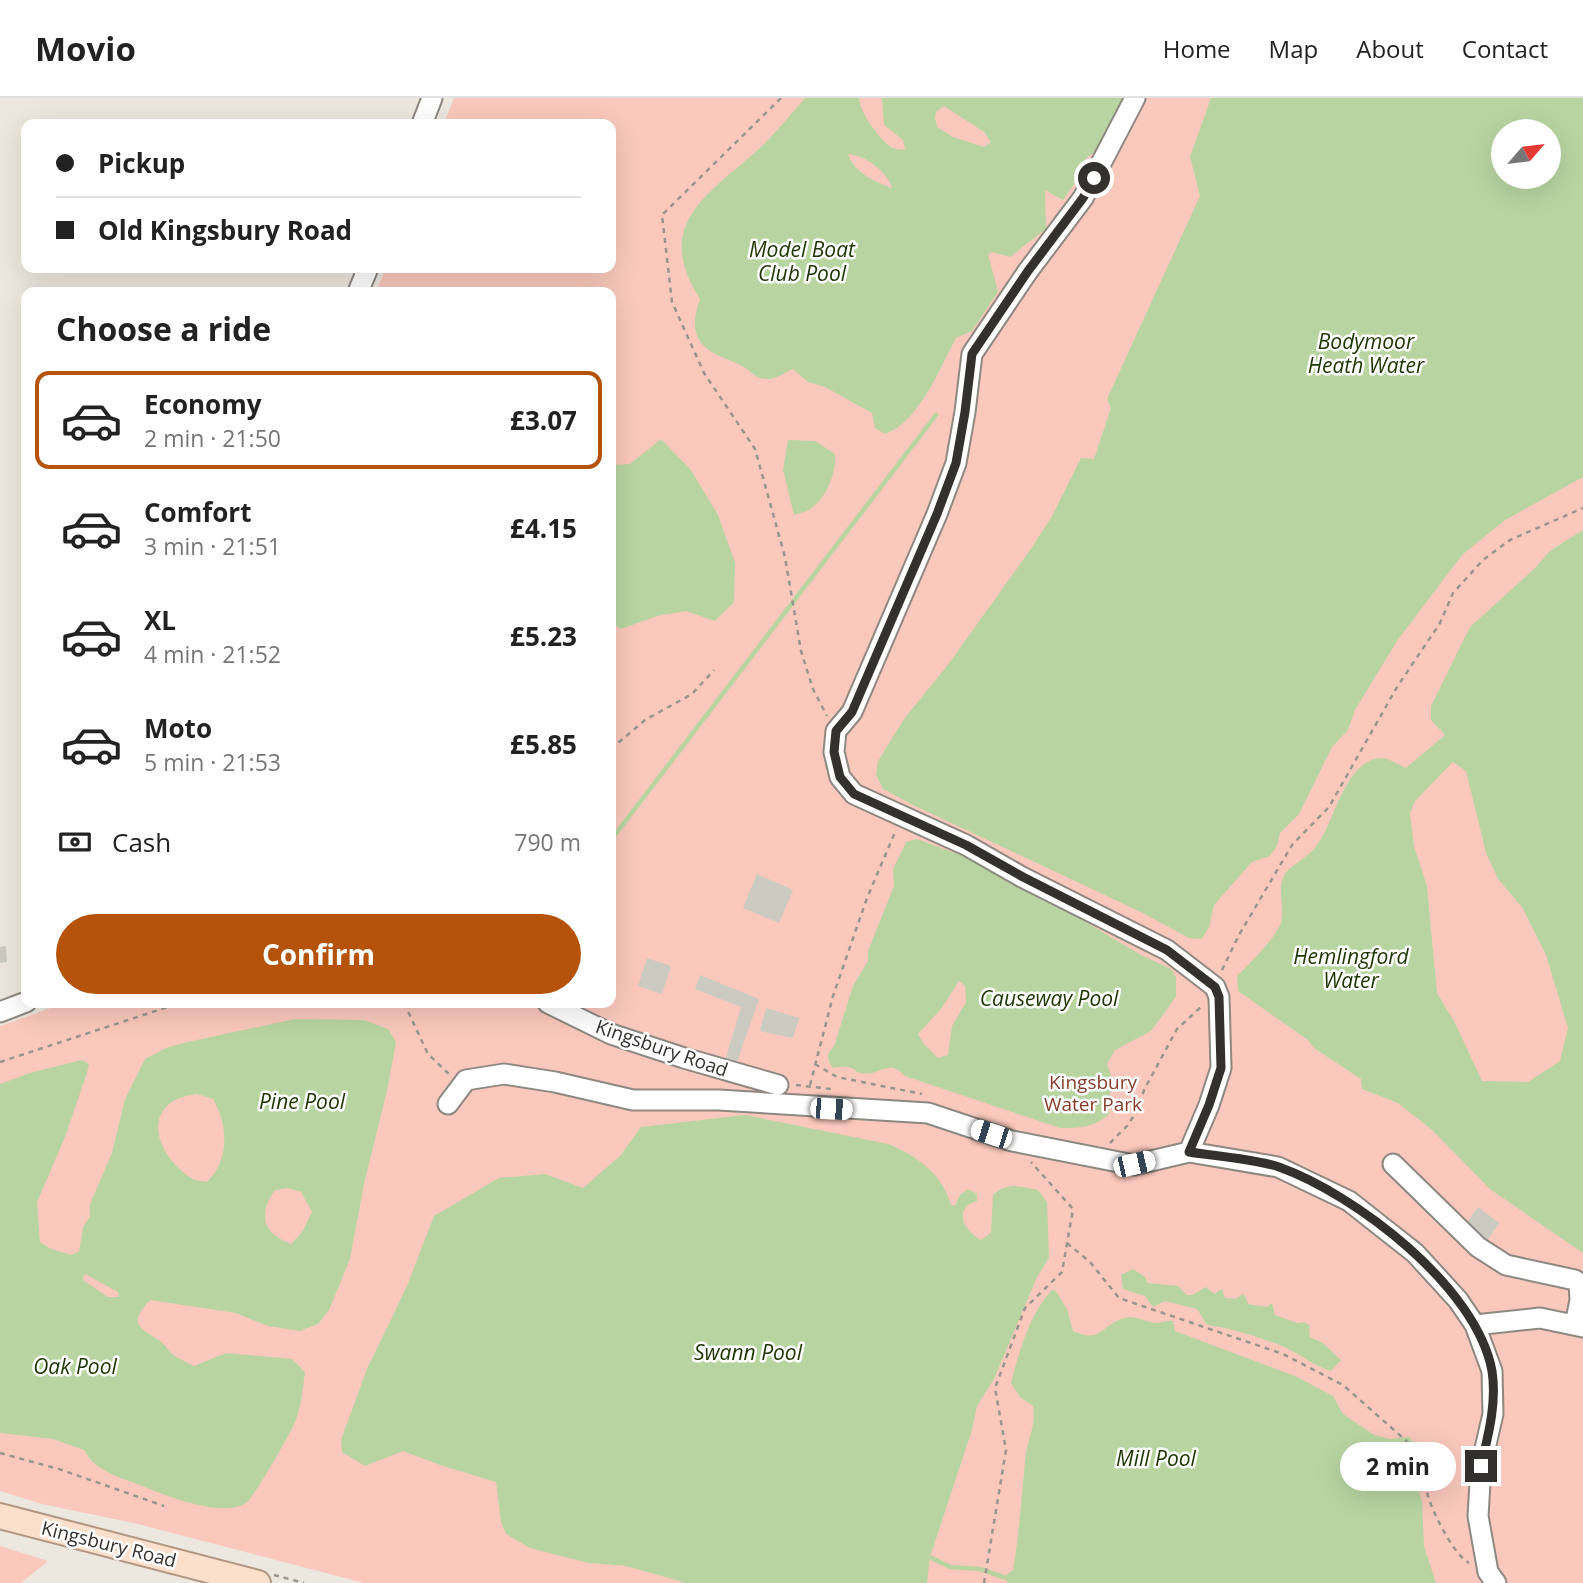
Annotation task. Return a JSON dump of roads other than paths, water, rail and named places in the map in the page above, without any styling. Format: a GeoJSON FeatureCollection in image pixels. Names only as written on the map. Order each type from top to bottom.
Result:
{"type":"FeatureCollection","features":[{"type":"Feature","properties":{"kind":"main road","name":"Kingsbury Road"},"geometry":{"type":"LineString","coordinates":[[0,1516],[258,1583]]}},
{"type":"Feature","properties":{"kind":"street"},"geometry":{"type":"LineString","coordinates":[[424,119],[432,98]]}},
{"type":"Feature","properties":{"kind":"street"},"geometry":{"type":"LineString","coordinates":[[1135,98],[1083,198],[1028,271],[972,354],[956,463],[937,514],[852,712],[836,731],[834,752],[840,777],[854,794],[966,845],[1167,950],[1215,987],[1219,997],[1221,1068],[1189,1152]]}},
{"type":"Feature","properties":{"kind":"street"},"geometry":{"type":"LineString","coordinates":[[0,1012],[21,1004]]}},
{"type":"Feature","properties":{"kind":"street","name":"Kingsbury Road"},"geometry":{"type":"LineString","coordinates":[[558,1008],[611,1034],[778,1085]]}},
{"type":"Feature","properties":{"kind":"street"},"geometry":{"type":"LineString","coordinates":[[448,1104],[466,1080],[504,1074],[555,1082],[633,1100],[926,1104],[1012,1141],[1134,1164],[1189,1152],[1278,1167],[1349,1201],[1415,1253],[1458,1300],[1475,1325],[1492,1371],[1493,1414],[1481,1466],[1478,1516],[1492,1578]]}},
{"type":"Feature","properties":{"kind":"street"},"geometry":{"type":"LineString","coordinates":[[1392,1164],[1434,1207],[1487,1253],[1506,1265],[1579,1283],[1579,1326],[1540,1318],[1475,1325]]}},
{"type":"Feature","properties":{"kind":"water","name":"Model Boat Club Pool"},"geometry":{"type":"Polygon","coordinates":[[[805,98],[859,98],[867,119],[882,139],[893,148],[905,150],[903,140],[884,125],[882,98],[1123,98],[1099,149],[1086,158],[1086,167],[1063,200],[1045,190],[1046,229],[1010,257],[992,252],[988,254],[998,292],[972,331],[956,338],[918,407],[897,428],[885,434],[875,428],[872,413],[825,387],[808,382],[793,369],[774,378],[761,378],[716,354],[703,345],[695,328],[700,299],[686,272],[682,249],[684,229],[707,195],[762,146],[805,98]],[[944,106],[937,111],[935,117],[937,127],[953,137],[984,147],[991,142],[984,132],[944,106]],[[848,154],[860,171],[892,188],[886,176],[875,165],[861,157],[848,154]]]}},
{"type":"Feature","properties":{"kind":"water","name":"Bodymoor Heath Water"},"geometry":{"type":"Polygon","coordinates":[[[1211,98],[1583,98],[1583,477],[1505,520],[1462,555],[1397,641],[1355,710],[1348,730],[1332,747],[1299,814],[1280,833],[1277,846],[1270,856],[1252,862],[1214,905],[1209,927],[1202,939],[1189,938],[1143,913],[913,805],[883,789],[876,775],[878,761],[904,719],[947,666],[1051,518],[1081,458],[1094,459],[1111,408],[1107,399],[1200,196],[1190,157],[1211,98]]]}},
{"type":"Feature","properties":{"kind":"water"},"geometry":{"type":"Polygon","coordinates":[[[661,439],[691,470],[718,515],[735,563],[734,602],[715,621],[686,611],[657,616],[621,629],[616,626],[616,465],[630,464],[661,439]]]}},
{"type":"Feature","properties":{"kind":"water"},"geometry":{"type":"Polygon","coordinates":[[[788,440],[815,441],[835,454],[832,477],[821,499],[808,510],[794,515],[783,470],[788,440]]]}},
{"type":"Feature","properties":{"kind":"water","name":"Hemlingford Water"},"geometry":{"type":"Polygon","coordinates":[[[1583,530],[1583,1253],[1490,1189],[1432,1130],[1398,1103],[1362,1089],[1361,1079],[1314,1048],[1308,1040],[1238,991],[1237,976],[1279,928],[1282,916],[1282,880],[1292,867],[1317,845],[1342,793],[1358,769],[1369,761],[1381,758],[1406,768],[1445,735],[1431,720],[1431,706],[1470,627],[1550,551],[1583,530]],[[1453,762],[1415,801],[1410,813],[1414,846],[1427,886],[1437,993],[1456,1025],[1482,1081],[1528,1082],[1560,1061],[1568,1028],[1546,955],[1522,907],[1498,879],[1486,853],[1466,771],[1453,762]]]}},
{"type":"Feature","properties":{"kind":"water","name":"Causeway Pool"},"geometry":{"type":"Polygon","coordinates":[[[917,839],[963,856],[1171,969],[1176,977],[1176,997],[1151,1031],[1115,1050],[1107,1064],[1111,1075],[1109,1114],[1103,1119],[1086,1126],[1060,1128],[905,1076],[894,1068],[868,1073],[847,1067],[833,1068],[828,1054],[834,1046],[853,986],[868,961],[868,951],[894,886],[893,870],[906,842],[917,839]],[[959,981],[941,1009],[918,1034],[938,1058],[948,1055],[952,1026],[966,1002],[965,986],[959,981]]]}},
{"type":"Feature","properties":{"kind":"water"},"geometry":{"type":"Polygon","coordinates":[[[295,1019],[364,1020],[388,1029],[396,1042],[350,1259],[329,1310],[318,1324],[300,1331],[268,1326],[236,1313],[150,1300],[139,1315],[139,1325],[143,1329],[173,1355],[194,1366],[226,1353],[292,1359],[305,1372],[296,1420],[250,1499],[236,1507],[211,1507],[182,1501],[120,1478],[96,1464],[84,1450],[53,1439],[0,1433],[0,1084],[30,1073],[82,1060],[89,1064],[65,1137],[37,1202],[40,1242],[51,1249],[72,1255],[79,1251],[83,1228],[90,1216],[90,1204],[112,1153],[125,1099],[145,1059],[183,1043],[295,1019]],[[197,1094],[176,1099],[166,1107],[160,1116],[159,1136],[175,1165],[193,1179],[207,1182],[220,1164],[224,1131],[213,1099],[197,1094]],[[287,1188],[275,1190],[266,1207],[266,1222],[274,1234],[291,1244],[302,1232],[312,1212],[301,1192],[287,1188]],[[85,1274],[83,1280],[108,1297],[119,1297],[118,1292],[85,1274]]]}},
{"type":"Feature","properties":{"kind":"water","name":"Swann Pool"},"geometry":{"type":"Polygon","coordinates":[[[745,1115],[888,1144],[909,1154],[935,1175],[951,1205],[955,1205],[960,1195],[968,1189],[977,1194],[977,1201],[965,1209],[963,1220],[970,1231],[981,1240],[991,1233],[993,1195],[1004,1188],[1014,1186],[1038,1190],[1047,1202],[1049,1258],[1037,1277],[994,1379],[977,1406],[972,1430],[930,1557],[927,1583],[686,1583],[626,1566],[589,1563],[530,1548],[506,1534],[501,1522],[496,1482],[403,1451],[365,1466],[342,1452],[341,1440],[367,1369],[407,1286],[434,1216],[499,1178],[545,1174],[583,1188],[620,1156],[641,1127],[745,1115]]]}},
{"type":"Feature","properties":{"kind":"water"},"geometry":{"type":"Polygon","coordinates":[[[1133,1269],[1145,1277],[1148,1283],[1178,1286],[1187,1295],[1206,1287],[1214,1294],[1222,1289],[1225,1298],[1235,1299],[1244,1294],[1248,1304],[1267,1307],[1272,1303],[1275,1315],[1309,1325],[1310,1337],[1323,1343],[1341,1360],[1331,1371],[1277,1344],[1207,1325],[1197,1309],[1165,1301],[1153,1307],[1145,1296],[1123,1289],[1121,1275],[1133,1269]]]}},
{"type":"Feature","properties":{"kind":"water","name":"Mill Pool"},"geometry":{"type":"Polygon","coordinates":[[[1052,1290],[1056,1291],[1067,1309],[1073,1331],[1095,1334],[1128,1317],[1157,1323],[1173,1321],[1175,1331],[1295,1376],[1333,1396],[1343,1414],[1374,1435],[1390,1439],[1409,1437],[1420,1455],[1413,1472],[1422,1501],[1424,1546],[1436,1583],[1008,1583],[1003,1577],[1013,1570],[1025,1460],[1034,1414],[1033,1406],[1020,1397],[1011,1383],[1031,1322],[1052,1290]]]}},
{"type":"Feature","properties":{"kind":"waterway"},"geometry":{"type":"LineString","coordinates":[[616,833],[936,415]]}},
{"type":"Feature","properties":{"kind":"waterway"},"geometry":{"type":"LineString","coordinates":[[930,1557],[950,1567],[980,1569],[1003,1577]]}},
{"type":"Feature","properties":{"kind":"park label","name":"Kingsbury Water Park"},"geometry":{"type":"Point","coordinates":[1093,1093]}},
{"type":"Feature","properties":{"kind":"water label","name":"Pine Pool"},"geometry":{"type":"Point","coordinates":[302,1101]}},
{"type":"Feature","properties":{"kind":"water label","name":"Oak Pool"},"geometry":{"type":"Point","coordinates":[75,1366]}}]}
